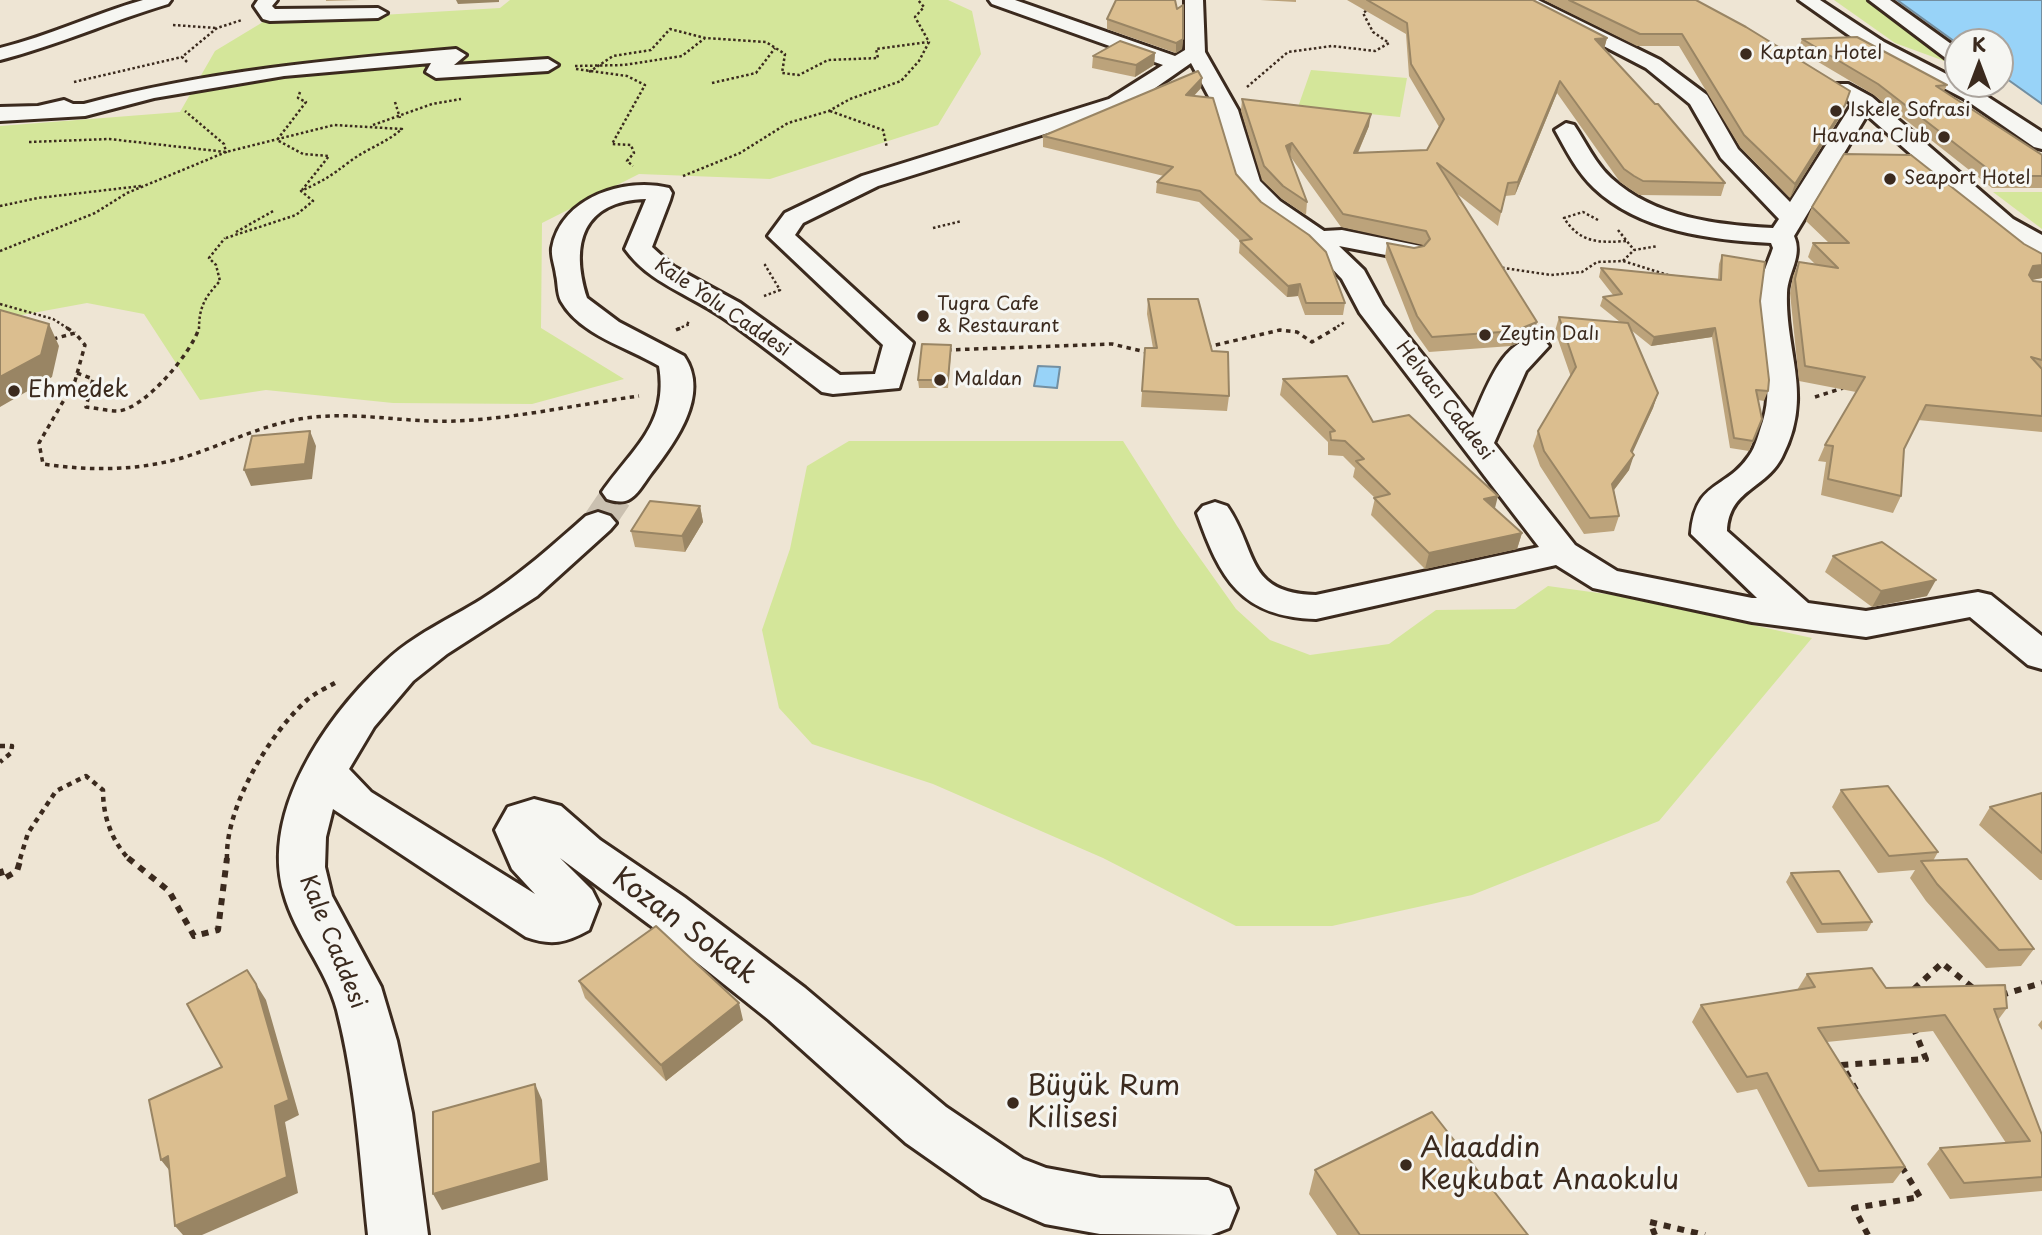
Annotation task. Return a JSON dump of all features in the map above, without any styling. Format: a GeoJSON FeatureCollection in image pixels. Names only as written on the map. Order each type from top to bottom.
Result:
{"type":"FeatureCollection","features":[{"type":"Feature","properties":{"kind":"street"},"geometry":{"type":"LineString","coordinates":[[0,54],[51,41],[105,17],[162,0]]}},
{"type":"Feature","properties":{"kind":"street"},"geometry":{"type":"LineString","coordinates":[[268,0],[263,6],[270,15],[378,13]]}},
{"type":"Feature","properties":{"kind":"street"},"geometry":{"type":"LineString","coordinates":[[998,0],[1045,17],[1188,58]]}},
{"type":"Feature","properties":{"kind":"street"},"geometry":{"type":"LineString","coordinates":[[1035,0],[1045,17]]}},
{"type":"Feature","properties":{"kind":"street"},"geometry":{"type":"LineString","coordinates":[[1188,58],[1194,0]]}},
{"type":"Feature","properties":{"kind":"street"},"geometry":{"type":"LineString","coordinates":[[1524,0],[1653,64],[1699,100],[1729,153],[1786,227]]}},
{"type":"Feature","properties":{"kind":"street"},"geometry":{"type":"LineString","coordinates":[[1808,0],[1877,46],[1970,94],[2042,142]]}},
{"type":"Feature","properties":{"kind":"street"},"geometry":{"type":"LineString","coordinates":[[1832,0],[1894,43],[1944,61]]}},
{"type":"Feature","properties":{"kind":"street"},"geometry":{"type":"LineString","coordinates":[[1878,0],[1944,48]]}},
{"type":"Feature","properties":{"kind":"street"},"geometry":{"type":"LineString","coordinates":[[1787,3],[1826,28]]}},
{"type":"Feature","properties":{"kind":"street"},"geometry":{"type":"LineString","coordinates":[[0,114],[85,110],[152,92],[284,71],[456,55],[440,65],[436,72],[548,65]]}},
{"type":"Feature","properties":{"kind":"street"},"geometry":{"type":"LineString","coordinates":[[795,250],[781,236],[794,218],[870,181],[1117,104],[1188,58]]}},
{"type":"Feature","properties":{"kind":"street","name":"Helvacı Caddesi"},"geometry":{"type":"LineString","coordinates":[[1188,58],[1223,104],[1248,183],[1271,206],[1318,239],[1354,276],[1370,307],[1562,553],[1606,580],[1752,610],[1867,625],[1978,604],[2042,656]]}},
{"type":"Feature","properties":{"kind":"street"},"geometry":{"type":"LineString","coordinates":[[1829,81],[1864,102],[2004,224],[2042,246]]}},
{"type":"Feature","properties":{"kind":"street"},"geometry":{"type":"LineString","coordinates":[[38,112],[149,85]]}},
{"type":"Feature","properties":{"kind":"street"},"geometry":{"type":"LineString","coordinates":[[2010,98],[2042,120]]}},
{"type":"Feature","properties":{"kind":"street"},"geometry":{"type":"LineString","coordinates":[[1797,614],[1709,534],[1709,521],[1717,497],[1762,464],[1780,419],[1783,402],[1773,293],[1786,248],[1786,227],[1864,102]]}},
{"type":"Feature","properties":{"kind":"street"},"geometry":{"type":"LineString","coordinates":[[1566,130],[1586,164],[1607,186],[1640,207],[1705,230],[1786,227]]}},
{"type":"Feature","properties":{"kind":"street"},"geometry":{"type":"LineString","coordinates":[[642,189],[621,191],[578,219],[565,247],[574,300],[596,319],[649,346],[673,362],[678,390]]}},
{"type":"Feature","properties":{"kind":"street","name":"Kale Yolu Caddesi"},"geometry":{"type":"LineString","coordinates":[[642,189],[660,193],[658,203],[641,232],[638,249],[664,273],[730,309],[833,385],[888,382],[898,343],[795,250]]}},
{"type":"Feature","properties":{"kind":"street"},"geometry":{"type":"LineString","coordinates":[[1318,239],[1342,238],[1412,252]]}},
{"type":"Feature","properties":{"kind":"street"},"geometry":{"type":"LineString","coordinates":[[1477,444],[1511,368],[1534,346]]}},
{"type":"Feature","properties":{"kind":"street","name":"Kale Caddesi"},"geometry":{"type":"LineString","coordinates":[[398,1235],[384,1106],[371,1043],[353,982],[308,895],[301,869],[303,829],[325,772],[364,714],[400,671],[443,638],[496,608],[550,569],[608,507],[645,461],[672,413],[678,390]]}},
{"type":"Feature","properties":{"kind":"street"},"geometry":{"type":"LineString","coordinates":[[1215,513],[1231,559],[1249,583],[1269,600],[1300,608],[1316,607],[1562,553]]}},
{"type":"Feature","properties":{"kind":"street","name":"Kozan Sokak"},"geometry":{"type":"LineString","coordinates":[[325,772],[355,804],[543,923],[557,925],[572,916],[575,904],[528,856],[518,830],[524,819],[534,816],[545,818],[584,853],[667,911],[787,1004],[926,1125],[1003,1178],[1045,1196],[1100,1206],[1208,1209]]}},
{"type":"Feature","properties":{"kind":"path"},"geometry":{"type":"LineString","coordinates":[[918,0],[924,8],[915,17],[929,41]]}},
{"type":"Feature","properties":{"kind":"path"},"geometry":{"type":"LineString","coordinates":[[1223,104],[1288,52],[1332,46],[1375,51],[1389,43],[1373,32],[1363,13],[1375,5]]}},
{"type":"Feature","properties":{"kind":"path"},"geometry":{"type":"LineString","coordinates":[[588,73],[612,56],[651,50],[670,29],[705,38],[766,42],[785,54],[782,73],[799,75],[828,60],[878,58],[876,49],[929,41]]}},
{"type":"Feature","properties":{"kind":"path"},"geometry":{"type":"LineString","coordinates":[[705,38],[682,56],[567,66],[588,73],[627,76],[645,85],[636,99],[636,109],[612,144],[631,145],[634,153],[627,161],[637,170],[642,189],[719,163],[770,136],[788,123],[829,111],[850,99],[901,81],[919,61],[929,41]]}},
{"type":"Feature","properties":{"kind":"path"},"geometry":{"type":"LineString","coordinates":[[712,83],[756,73],[775,48]]}},
{"type":"Feature","properties":{"kind":"path"},"geometry":{"type":"LineString","coordinates":[[277,139],[306,102],[298,98],[302,83],[284,71]]}},
{"type":"Feature","properties":{"kind":"path"},"geometry":{"type":"LineString","coordinates":[[373,125],[400,118],[432,104],[466,97]]}},
{"type":"Feature","properties":{"kind":"path"},"geometry":{"type":"LineString","coordinates":[[396,102],[400,118]]}},
{"type":"Feature","properties":{"kind":"path"},"geometry":{"type":"LineString","coordinates":[[829,111],[883,130],[888,153],[853,176],[870,181]]}},
{"type":"Feature","properties":{"kind":"path"},"geometry":{"type":"LineString","coordinates":[[0,251],[95,213],[127,193],[226,152],[334,125],[373,125],[402,129],[386,143],[350,161],[335,176],[301,191]]}},
{"type":"Feature","properties":{"kind":"path"},"geometry":{"type":"LineString","coordinates":[[20,143],[109,139],[226,152]]}},
{"type":"Feature","properties":{"kind":"path"},"geometry":{"type":"LineString","coordinates":[[277,139],[303,154],[329,156],[301,191]]}},
{"type":"Feature","properties":{"kind":"path"},"geometry":{"type":"LineString","coordinates":[[0,206],[38,198],[147,185]]}},
{"type":"Feature","properties":{"kind":"path"},"geometry":{"type":"LineString","coordinates":[[226,238],[296,215],[313,201],[301,191]]}},
{"type":"Feature","properties":{"kind":"path"},"geometry":{"type":"LineString","coordinates":[[77,373],[93,379],[86,407],[121,411],[155,390],[173,372],[199,330],[199,310],[205,297],[220,281],[216,265],[209,258],[226,238],[275,210]]}},
{"type":"Feature","properties":{"kind":"path"},"geometry":{"type":"LineString","coordinates":[[1606,225],[1583,212],[1564,218],[1574,234],[1595,243],[1626,241]]}},
{"type":"Feature","properties":{"kind":"path"},"geometry":{"type":"LineString","coordinates":[[933,228],[962,221]]}},
{"type":"Feature","properties":{"kind":"path"},"geometry":{"type":"LineString","coordinates":[[730,309],[780,290],[765,265],[789,260],[795,250]]}},
{"type":"Feature","properties":{"kind":"path"},"geometry":{"type":"LineString","coordinates":[[1486,265],[1551,275],[1582,272],[1597,262],[1623,261],[1674,276]]}},
{"type":"Feature","properties":{"kind":"path"},"geometry":{"type":"LineString","coordinates":[[0,304],[53,319],[75,333],[85,345],[77,373],[39,443],[43,464],[70,469],[116,468],[186,457],[262,426],[330,415],[370,415],[429,422],[458,421],[678,390]]}},
{"type":"Feature","properties":{"kind":"path"},"geometry":{"type":"LineString","coordinates":[[1206,347],[1280,330],[1297,332],[1312,342],[1370,307]]}},
{"type":"Feature","properties":{"kind":"path"},"geometry":{"type":"LineString","coordinates":[[44,341],[75,333]]}},
{"type":"Feature","properties":{"kind":"path"},"geometry":{"type":"LineString","coordinates":[[943,350],[1112,344],[1156,355]]}},
{"type":"Feature","properties":{"kind":"path"},"geometry":{"type":"LineString","coordinates":[[1783,402],[1823,396],[1843,388],[1847,376]]}},
{"type":"Feature","properties":{"kind":"path"},"geometry":{"type":"LineString","coordinates":[[0,869],[3,879],[17,871],[28,833],[56,791],[86,776],[103,790],[103,810],[112,834],[126,856],[169,891],[194,936],[208,935],[218,930],[227,873],[226,838],[240,799],[256,767],[284,728],[308,699],[367,664],[400,671]]}},
{"type":"Feature","properties":{"kind":"path"},"geometry":{"type":"LineString","coordinates":[[0,746],[12,746],[11,753],[0,762]]}},
{"type":"Feature","properties":{"kind":"path"},"geometry":{"type":"LineString","coordinates":[[1912,992],[1942,962],[1978,992]]}},
{"type":"Feature","properties":{"kind":"path"},"geometry":{"type":"LineString","coordinates":[[1987,1000],[2042,983]]}},
{"type":"Feature","properties":{"kind":"path"},"geometry":{"type":"LineString","coordinates":[[1863,1101],[1842,1065],[1926,1059],[1912,1024]]}},
{"type":"Feature","properties":{"kind":"path"},"geometry":{"type":"LineString","coordinates":[[1868,1235],[1854,1209],[1920,1197],[1899,1161]]}},
{"type":"Feature","properties":{"kind":"path"},"geometry":{"type":"LineString","coordinates":[[1655,1235],[1650,1222],[1705,1235]]}},
{"type":"Feature","properties":{"kind":"green space"},"geometry":{"type":"Polygon","coordinates":[[[510,0],[948,0],[972,11],[981,54],[938,125],[770,179],[639,174],[542,223],[541,328],[624,379],[532,404],[393,403],[266,390],[200,400],[144,314],[87,303],[0,319],[0,126],[180,112],[215,51],[263,22],[500,8],[510,0]]]}},
{"type":"Feature","properties":{"kind":"green space"},"geometry":{"type":"Polygon","coordinates":[[[1834,0],[1876,0],[1944,51],[1944,61],[1895,43],[1834,0]]]}},
{"type":"Feature","properties":{"kind":"green space"},"geometry":{"type":"Polygon","coordinates":[[[1311,70],[1407,78],[1400,117],[1298,107],[1311,70]]]}},
{"type":"Feature","properties":{"kind":"green space"},"geometry":{"type":"Polygon","coordinates":[[[1993,192],[2042,192],[2042,229],[1993,192]]]}},
{"type":"Feature","properties":{"kind":"green space"},"geometry":{"type":"Polygon","coordinates":[[[849,441],[1123,441],[1177,526],[1236,609],[1270,640],[1310,655],[1389,644],[1436,610],[1515,609],[1548,586],[1620,596],[1812,638],[1659,821],[1472,895],[1332,926],[1236,926],[1103,858],[933,784],[812,744],[779,708],[762,630],[790,549],[807,466],[849,441]]]}},
{"type":"Feature","properties":{"kind":"water"},"geometry":{"type":"Polygon","coordinates":[[[1897,0],[2042,0],[2042,104],[2014,84],[2014,28],[1944,28],[1944,34],[1897,0]]]}},
{"type":"Feature","properties":{"kind":"water"},"geometry":{"type":"Polygon","coordinates":[[[1038,366],[1060,367],[1057,388],[1034,386],[1038,366]]]}},
{"type":"Feature","properties":{"kind":"building"},"geometry":{"type":"Polygon","coordinates":[[[1116,0],[1175,0],[1177,9],[1183,5],[1183,39],[1176,43],[1107,19],[1116,0]]]}},
{"type":"Feature","properties":{"kind":"building"},"geometry":{"type":"Polygon","coordinates":[[[1367,0],[1533,0],[1607,38],[1595,39],[1655,104],[1658,104],[1725,183],[1643,181],[1634,176],[1624,169],[1560,81],[1518,182],[1508,183],[1501,212],[1437,163],[1537,322],[1515,331],[1432,337],[1417,316],[1387,243],[1414,248],[1424,246],[1430,239],[1426,231],[1343,214],[1292,143],[1286,146],[1307,202],[1283,186],[1264,166],[1242,99],[1371,114],[1354,153],[1427,150],[1444,119],[1411,64],[1407,23],[1367,0]]]}},
{"type":"Feature","properties":{"kind":"building"},"geometry":{"type":"Polygon","coordinates":[[[1569,0],[1696,0],[1746,27],[1850,91],[1845,105],[1795,184],[1744,135],[1682,34],[1640,34],[1569,0]]]}},
{"type":"Feature","properties":{"kind":"building"},"geometry":{"type":"Polygon","coordinates":[[[1857,37],[1944,83],[1936,86],[1944,91],[1944,98],[1954,98],[2042,155],[2042,176],[1997,176],[1878,84],[1802,39],[1857,37]]]}},
{"type":"Feature","properties":{"kind":"building"},"geometry":{"type":"Polygon","coordinates":[[[1120,41],[1155,53],[1136,65],[1093,56],[1120,41]]]}},
{"type":"Feature","properties":{"kind":"building"},"geometry":{"type":"Polygon","coordinates":[[[1198,71],[1202,78],[1186,95],[1213,98],[1236,174],[1261,202],[1309,235],[1326,252],[1345,303],[1306,303],[1300,284],[1288,286],[1240,241],[1252,239],[1200,191],[1157,182],[1173,167],[1043,136],[1198,71]]]}},
{"type":"Feature","properties":{"kind":"building"},"geometry":{"type":"Polygon","coordinates":[[[1844,154],[1911,155],[2024,244],[2042,254],[2042,265],[2033,266],[2029,275],[2033,281],[2042,282],[2042,360],[2031,357],[2042,369],[2042,416],[1926,405],[1904,449],[1901,496],[1828,479],[1833,446],[1825,445],[1865,377],[1805,366],[1795,279],[1799,262],[1838,268],[1813,243],[1849,243],[1812,207],[1844,154]]]}},
{"type":"Feature","properties":{"kind":"building"},"geometry":{"type":"Polygon","coordinates":[[[1722,255],[1765,262],[1760,301],[1769,380],[1768,391],[1756,390],[1762,419],[1753,441],[1734,438],[1715,328],[1654,337],[1603,297],[1622,294],[1601,268],[1721,280],[1722,255]]]}},
{"type":"Feature","properties":{"kind":"building"},"geometry":{"type":"Polygon","coordinates":[[[1148,299],[1198,299],[1212,351],[1228,352],[1229,396],[1142,391],[1145,348],[1157,348],[1148,299]]]}},
{"type":"Feature","properties":{"kind":"building"},"geometry":{"type":"Polygon","coordinates":[[[0,310],[49,324],[41,355],[0,377],[0,310]]]}},
{"type":"Feature","properties":{"kind":"building"},"geometry":{"type":"Polygon","coordinates":[[[1559,317],[1628,323],[1658,393],[1631,451],[1634,455],[1612,484],[1619,516],[1590,518],[1544,451],[1538,431],[1576,367],[1559,317]]]}},
{"type":"Feature","properties":{"kind":"building"},"geometry":{"type":"Polygon","coordinates":[[[922,344],[951,345],[948,380],[918,380],[922,344]]]}},
{"type":"Feature","properties":{"kind":"building"},"geometry":{"type":"Polygon","coordinates":[[[1347,376],[1373,422],[1409,415],[1498,496],[1484,499],[1522,533],[1429,553],[1374,498],[1390,494],[1356,461],[1364,459],[1345,441],[1331,440],[1330,432],[1335,431],[1283,379],[1347,376]]]}},
{"type":"Feature","properties":{"kind":"building"},"geometry":{"type":"Polygon","coordinates":[[[310,431],[305,464],[244,470],[252,436],[310,431]]]}},
{"type":"Feature","properties":{"kind":"building"},"geometry":{"type":"Polygon","coordinates":[[[650,501],[700,506],[682,536],[631,531],[650,501]]]}},
{"type":"Feature","properties":{"kind":"building"},"geometry":{"type":"Polygon","coordinates":[[[1882,542],[1936,580],[1881,591],[1833,556],[1882,542]]]}},
{"type":"Feature","properties":{"kind":"building"},"geometry":{"type":"Polygon","coordinates":[[[1888,786],[1938,852],[1889,856],[1841,790],[1888,786]]]}},
{"type":"Feature","properties":{"kind":"building"},"geometry":{"type":"Polygon","coordinates":[[[2042,793],[2042,853],[1990,807],[2042,793]]]}},
{"type":"Feature","properties":{"kind":"building"},"geometry":{"type":"Polygon","coordinates":[[[1967,859],[2034,949],[1999,950],[1937,884],[1921,861],[1967,859]]]}},
{"type":"Feature","properties":{"kind":"building"},"geometry":{"type":"Polygon","coordinates":[[[1839,871],[1872,922],[1822,924],[1791,873],[1839,871]]]}},
{"type":"Feature","properties":{"kind":"building"},"geometry":{"type":"Polygon","coordinates":[[[656,926],[739,1003],[661,1065],[579,981],[656,926]]]}},
{"type":"Feature","properties":{"kind":"building"},"geometry":{"type":"Polygon","coordinates":[[[1872,968],[1886,988],[2005,985],[2007,1008],[1994,1009],[2042,1135],[2042,1177],[1964,1183],[1940,1148],[2030,1141],[1945,1015],[1818,1028],[1905,1167],[1819,1171],[1767,1073],[1747,1077],[1701,1005],[1815,987],[1807,974],[1872,968]]]}},
{"type":"Feature","properties":{"kind":"building"},"geometry":{"type":"Polygon","coordinates":[[[247,970],[256,984],[289,1100],[275,1106],[287,1177],[175,1226],[168,1156],[161,1160],[149,1100],[222,1067],[187,1004],[247,970]]]}},
{"type":"Feature","properties":{"kind":"building"},"geometry":{"type":"Polygon","coordinates":[[[535,1084],[541,1163],[433,1194],[433,1112],[535,1084]]]}},
{"type":"Feature","properties":{"kind":"building","name":"Alaaddin Keykubat Anaokulu"},"geometry":{"type":"Polygon","coordinates":[[[1432,1112],[1528,1235],[1360,1235],[1315,1170],[1432,1112]]]}},
{"type":"Feature","properties":{"kind":"tunnel"},"geometry":{"type":"LineString","coordinates":[[598,523],[619,492]]}},
{"type":"Feature","properties":{"kind":"place","name":"Kaptan Hotel"},"geometry":{"type":"Point","coordinates":[1746,54]}},
{"type":"Feature","properties":{"kind":"place","name":"Iskele Sofrasi"},"geometry":{"type":"Point","coordinates":[1836,111]}},
{"type":"Feature","properties":{"kind":"place","name":"Havana Club"},"geometry":{"type":"Point","coordinates":[1944,137]}},
{"type":"Feature","properties":{"kind":"place","name":"Seaport Hotel"},"geometry":{"type":"Point","coordinates":[1890,179]}},
{"type":"Feature","properties":{"kind":"place","name":"Tugra Cafe & Restaurant"},"geometry":{"type":"Point","coordinates":[923,316]}},
{"type":"Feature","properties":{"kind":"place","name":"Zeytin Dalı"},"geometry":{"type":"Point","coordinates":[1485,335]}},
{"type":"Feature","properties":{"kind":"place","name":"Maldan"},"geometry":{"type":"Point","coordinates":[940,380]}},
{"type":"Feature","properties":{"kind":"place","name":"Ehmedek"},"geometry":{"type":"Point","coordinates":[14,391]}},
{"type":"Feature","properties":{"kind":"place","name":"Büyük Rum Kilisesi"},"geometry":{"type":"Point","coordinates":[1013,1103]}},
{"type":"Feature","properties":{"kind":"place","name":"Alaaddin Keykubat Anaokulu"},"geometry":{"type":"Point","coordinates":[1406,1165]}}]}
